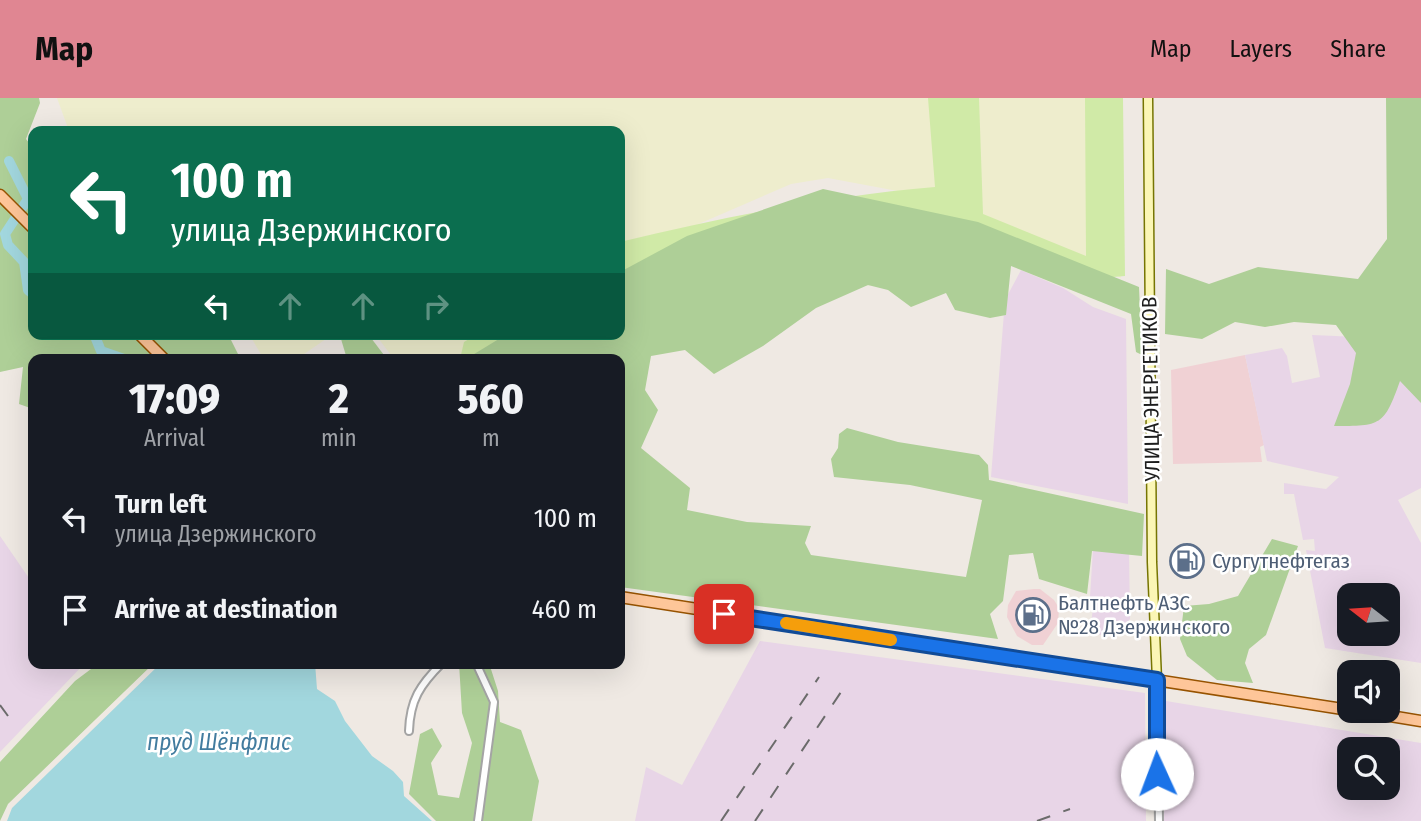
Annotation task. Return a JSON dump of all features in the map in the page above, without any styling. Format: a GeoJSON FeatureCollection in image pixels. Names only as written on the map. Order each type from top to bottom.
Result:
{"type":"FeatureCollection","features":[{"type":"Feature","properties":{"kind":"main road","name":"УЛИЦА ЭНЕРГЕТИКОВ"},"geometry":{"type":"LineString","coordinates":[[1148,98],[1153,586],[1157,680]]}},
{"type":"Feature","properties":{"kind":"main road"},"geometry":{"type":"LineString","coordinates":[[0,195],[28,224]]}},
{"type":"Feature","properties":{"kind":"main road"},"geometry":{"type":"LineString","coordinates":[[145,340],[159,354]]}},
{"type":"Feature","properties":{"kind":"main road"},"geometry":{"type":"LineString","coordinates":[[625,598],[1337,708]]}},
{"type":"Feature","properties":{"kind":"main road"},"geometry":{"type":"LineString","coordinates":[[1400,718],[1421,721]]}},
{"type":"Feature","properties":{"kind":"street"},"geometry":{"type":"LineString","coordinates":[[409,732],[410,711],[415,694],[437,669]]}},
{"type":"Feature","properties":{"kind":"street"},"geometry":{"type":"LineString","coordinates":[[478,821],[494,702],[479,669]]}},
{"type":"Feature","properties":{"kind":"street"},"geometry":{"type":"LineString","coordinates":[[1157,680],[1159,821]]}},
{"type":"Feature","properties":{"kind":"shaded area"},"geometry":{"type":"Polygon","coordinates":[[[1021,270],[1063,288],[1093,307],[1126,319],[1128,504],[991,477],[1005,300],[1021,270]]]}},
{"type":"Feature","properties":{"kind":"shaded area"},"geometry":{"type":"Polygon","coordinates":[[[1312,335],[1406,339],[1421,371],[1421,488],[1398,500],[1421,543],[1421,663],[1325,648],[1306,550],[1315,551],[1314,539],[1303,540],[1294,494],[1284,494],[1284,483],[1326,489],[1339,477],[1267,461],[1245,355],[1282,348],[1287,356],[1292,383],[1320,377],[1312,335]]]}},
{"type":"Feature","properties":{"kind":"shaded area"},"geometry":{"type":"Polygon","coordinates":[[[1245,355],[1264,445],[1260,447],[1262,462],[1173,464],[1171,370],[1245,355]]]}},
{"type":"Feature","properties":{"kind":"shaded area"},"geometry":{"type":"Polygon","coordinates":[[[0,536],[28,577],[28,669],[79,669],[0,752],[0,536]]]}},
{"type":"Feature","properties":{"kind":"shaded area"},"geometry":{"type":"Polygon","coordinates":[[[1093,549],[1129,551],[1130,619],[1114,637],[1090,633],[1094,599],[1090,597],[1093,549]]]}},
{"type":"Feature","properties":{"kind":"shaded area","name":"Балтнефть АЗС №28 Дзержинского"},"geometry":{"type":"Polygon","coordinates":[[[1040,589],[1054,600],[1059,608],[1058,623],[1043,645],[1032,645],[1017,636],[1007,617],[1008,605],[1016,591],[1040,589]]]}},
{"type":"Feature","properties":{"kind":"shaded area"},"geometry":{"type":"Polygon","coordinates":[[[760,641],[1145,693],[1146,821],[635,821],[646,767],[682,785],[760,641]]]}},
{"type":"Feature","properties":{"kind":"shaded area"},"geometry":{"type":"Polygon","coordinates":[[[1166,701],[1385,737],[1337,737],[1337,800],[1400,800],[1400,740],[1421,743],[1421,821],[1164,821],[1166,701]]]}},
{"type":"Feature","properties":{"kind":"green space"},"geometry":{"type":"Polygon","coordinates":[[[0,98],[39,98],[40,103],[31,126],[28,126],[26,139],[28,340],[231,340],[238,354],[28,354],[28,407],[19,404],[23,367],[0,372],[0,98]]]}},
{"type":"Feature","properties":{"kind":"green space"},"geometry":{"type":"Polygon","coordinates":[[[57,98],[1123,98],[1121,278],[987,219],[903,192],[828,178],[791,184],[625,256],[625,126],[67,126],[57,98]]]}},
{"type":"Feature","properties":{"kind":"green space"},"geometry":{"type":"Polygon","coordinates":[[[928,98],[979,98],[983,214],[1086,256],[1085,98],[1123,98],[1125,276],[1113,277],[1113,296],[1016,248],[979,283],[625,290],[625,241],[776,208],[935,187],[928,98]]]}},
{"type":"Feature","properties":{"kind":"green space"},"geometry":{"type":"Polygon","coordinates":[[[1386,98],[1421,98],[1421,403],[1400,381],[1390,407],[1379,420],[1371,424],[1334,426],[1350,384],[1356,353],[1336,325],[1294,322],[1265,327],[1235,322],[1202,339],[1165,334],[1166,269],[1209,284],[1258,267],[1358,279],[1387,239],[1386,98]]]}},
{"type":"Feature","properties":{"kind":"green space"},"geometry":{"type":"Polygon","coordinates":[[[823,189],[978,222],[1139,287],[1142,355],[1136,352],[1131,314],[1011,266],[1006,315],[990,318],[955,310],[946,293],[911,307],[888,290],[868,285],[816,308],[763,346],[714,374],[685,350],[651,356],[645,390],[658,410],[641,448],[690,488],[687,510],[747,522],[811,526],[805,543],[811,555],[966,577],[982,500],[910,485],[834,477],[831,459],[838,448],[839,434],[847,428],[898,442],[979,455],[988,465],[989,480],[1144,514],[1142,556],[1092,551],[1087,594],[1039,579],[1033,553],[1009,555],[1003,601],[990,614],[998,639],[625,588],[625,354],[474,354],[497,340],[625,340],[625,269],[687,236],[823,189]]]}},
{"type":"Feature","properties":{"kind":"green space"},"geometry":{"type":"Polygon","coordinates":[[[253,340],[324,340],[304,354],[261,354],[253,340]]]}},
{"type":"Feature","properties":{"kind":"green space"},"geometry":{"type":"Polygon","coordinates":[[[341,340],[373,340],[383,354],[346,354],[341,340]]]}},
{"type":"Feature","properties":{"kind":"green space"},"geometry":{"type":"Polygon","coordinates":[[[380,340],[485,340],[462,354],[390,354],[380,340]]]}},
{"type":"Feature","properties":{"kind":"green space"},"geometry":{"type":"Polygon","coordinates":[[[570,340],[554,354],[461,354],[464,342],[570,340]]]}},
{"type":"Feature","properties":{"kind":"green space"},"geometry":{"type":"Polygon","coordinates":[[[1272,539],[1298,546],[1266,635],[1249,649],[1245,663],[1253,683],[1217,680],[1187,656],[1180,639],[1184,606],[1209,604],[1238,596],[1272,539]]]}},
{"type":"Feature","properties":{"kind":"green space"},"geometry":{"type":"Polygon","coordinates":[[[91,669],[148,669],[8,804],[0,821],[0,762],[75,681],[91,669]]]}},
{"type":"Feature","properties":{"kind":"green space"},"geometry":{"type":"Polygon","coordinates":[[[459,669],[491,669],[498,691],[500,722],[521,730],[539,781],[532,821],[436,821],[409,794],[420,734],[432,728],[442,746],[431,763],[438,795],[459,798],[472,743],[462,713],[459,669]]]}},
{"type":"Feature","properties":{"kind":"water","name":"пруд Шёнфлис"},"geometry":{"type":"Polygon","coordinates":[[[155,669],[315,669],[317,689],[335,701],[345,721],[372,756],[403,782],[404,796],[432,821],[7,821],[12,808],[155,669]]]}},
{"type":"Feature","properties":{"kind":"waterway"},"geometry":{"type":"LineString","coordinates":[[9,161],[28,199]]}},
{"type":"Feature","properties":{"kind":"waterway"},"geometry":{"type":"LineString","coordinates":[[28,199],[5,234],[8,245],[24,262],[28,290]]}},
{"type":"Feature","properties":{"kind":"waterway"},"geometry":{"type":"LineString","coordinates":[[96,340],[101,351],[110,354]]}},
{"type":"Feature","properties":{"kind":"railway"},"geometry":{"type":"LineString","coordinates":[[721,821],[819,677]]}},
{"type":"Feature","properties":{"kind":"railway"},"geometry":{"type":"LineString","coordinates":[[755,821],[841,692]]}},
{"type":"Feature","properties":{"kind":"railway"},"geometry":{"type":"LineString","coordinates":[[0,705],[8,716]]}},
{"type":"Feature","properties":{"kind":"railway"},"geometry":{"type":"LineString","coordinates":[[1037,821],[1070,809]]}},
{"type":"Feature","properties":{"kind":"slow traffic"},"geometry":{"type":"LineString","coordinates":[[786,623],[891,640]]}},
{"type":"Feature","properties":{"kind":"place","name":"Сургутнефтегаз"},"geometry":{"type":"Point","coordinates":[1187,561]}},
{"type":"Feature","properties":{"kind":"place","name":"Балтнефть АЗС №28 Дзержинского"},"geometry":{"type":"Point","coordinates":[1033,615]}},
{"type":"Feature","properties":{"kind":"route"},"geometry":{"type":"LineString","coordinates":[[724,614],[1157,680],[1157,774]]}}]}
